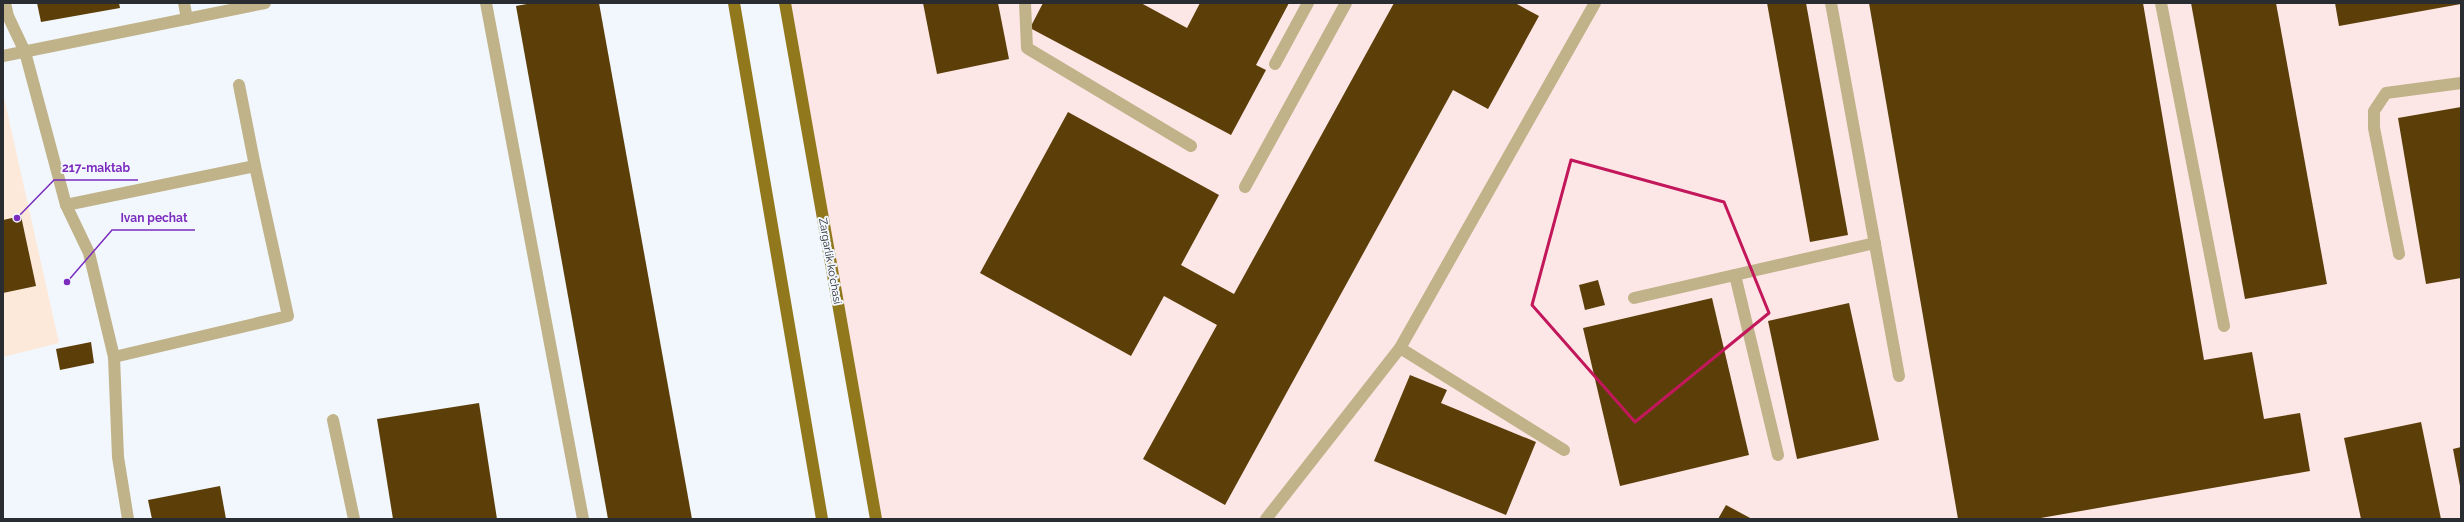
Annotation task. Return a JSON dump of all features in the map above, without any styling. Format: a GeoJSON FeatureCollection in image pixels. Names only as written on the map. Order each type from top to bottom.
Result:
{"type":"FeatureCollection","features":[{"type":"Feature","properties":{"kind":"main road"},"geometry":{"type":"LineString","coordinates":[[734,3],[822,519]]}},
{"type":"Feature","properties":{"kind":"main road","name":"Zargarlik ko'chasi"},"geometry":{"type":"LineString","coordinates":[[785,3],[876,519]]}},
{"type":"Feature","properties":{"kind":"street"},"geometry":{"type":"LineString","coordinates":[[5,3],[8,16],[25,52],[66,205],[89,254],[114,358],[118,457],[128,519]]}},
{"type":"Feature","properties":{"kind":"street"},"geometry":{"type":"LineString","coordinates":[[184,3],[187,19]]}},
{"type":"Feature","properties":{"kind":"street"},"geometry":{"type":"LineString","coordinates":[[3,56],[265,3]]}},
{"type":"Feature","properties":{"kind":"street"},"geometry":{"type":"LineString","coordinates":[[486,3],[583,519]]}},
{"type":"Feature","properties":{"kind":"street"},"geometry":{"type":"LineString","coordinates":[[1025,3],[1027,48],[1191,146]]}},
{"type":"Feature","properties":{"kind":"street"},"geometry":{"type":"LineString","coordinates":[[1275,64],[1308,3]]}},
{"type":"Feature","properties":{"kind":"street"},"geometry":{"type":"LineString","coordinates":[[1245,187],[1346,3]]}},
{"type":"Feature","properties":{"kind":"street"},"geometry":{"type":"LineString","coordinates":[[1266,518],[1400,348],[1595,3]]}},
{"type":"Feature","properties":{"kind":"street"},"geometry":{"type":"LineString","coordinates":[[1831,3],[1899,376]]}},
{"type":"Feature","properties":{"kind":"street"},"geometry":{"type":"LineString","coordinates":[[2161,3],[2224,326]]}},
{"type":"Feature","properties":{"kind":"street"},"geometry":{"type":"LineString","coordinates":[[2399,254],[2374,128],[2374,111],[2386,93],[2461,83]]}},
{"type":"Feature","properties":{"kind":"street"},"geometry":{"type":"LineString","coordinates":[[114,358],[288,316],[239,85]]}},
{"type":"Feature","properties":{"kind":"street"},"geometry":{"type":"LineString","coordinates":[[66,205],[255,166]]}},
{"type":"Feature","properties":{"kind":"street"},"geometry":{"type":"LineString","coordinates":[[1634,298],[1875,243]]}},
{"type":"Feature","properties":{"kind":"street"},"geometry":{"type":"LineString","coordinates":[[1735,275],[1778,455]]}},
{"type":"Feature","properties":{"kind":"street"},"geometry":{"type":"LineString","coordinates":[[1400,348],[1564,450]]}},
{"type":"Feature","properties":{"kind":"street"},"geometry":{"type":"LineString","coordinates":[[333,420],[354,519]]}},
{"type":"Feature","properties":{"kind":"highlighted area"},"geometry":{"type":"Polygon","coordinates":[[[1571,160],[1724,202],[1769,313],[1635,422],[1532,305],[1571,160]]]}},
{"type":"Feature","properties":{"kind":"shaded area"},"geometry":{"type":"Polygon","coordinates":[[[785,3],[2461,3],[2461,519],[876,519],[785,3]]]}},
{"type":"Feature","properties":{"kind":"shaded area"},"geometry":{"type":"Polygon","coordinates":[[[3,93],[59,343],[3,357],[3,93]]]}},
{"type":"Feature","properties":{"kind":"building"},"geometry":{"type":"Polygon","coordinates":[[[37,3],[119,3],[120,8],[41,22],[37,3]]]}},
{"type":"Feature","properties":{"kind":"building"},"geometry":{"type":"Polygon","coordinates":[[[532,3],[599,3],[692,519],[608,519],[516,6],[532,3]]]}},
{"type":"Feature","properties":{"kind":"building"},"geometry":{"type":"Polygon","coordinates":[[[923,3],[998,3],[1009,59],[937,74],[923,3]]]}},
{"type":"Feature","properties":{"kind":"building"},"geometry":{"type":"Polygon","coordinates":[[[1043,3],[1141,3],[1187,28],[1200,3],[1289,3],[1256,65],[1266,70],[1231,135],[1030,28],[1043,3]]]}},
{"type":"Feature","properties":{"kind":"building"},"geometry":{"type":"Polygon","coordinates":[[[1394,3],[1515,3],[1539,16],[1488,109],[1453,90],[1225,505],[1143,459],[1217,325],[1164,296],[1131,356],[980,273],[1068,112],[1219,195],[1181,265],[1234,294],[1394,3]]]}},
{"type":"Feature","properties":{"kind":"building"},"geometry":{"type":"Polygon","coordinates":[[[1767,3],[1806,3],[1848,235],[1810,242],[1767,3]]]}},
{"type":"Feature","properties":{"kind":"building"},"geometry":{"type":"Polygon","coordinates":[[[1869,3],[2143,3],[2204,360],[2252,352],[2264,419],[2300,413],[2310,471],[2035,519],[1958,519],[1869,3]]]}},
{"type":"Feature","properties":{"kind":"building"},"geometry":{"type":"Polygon","coordinates":[[[2191,3],[2276,3],[2327,284],[2245,299],[2191,3]]]}},
{"type":"Feature","properties":{"kind":"building"},"geometry":{"type":"Polygon","coordinates":[[[2335,3],[2461,3],[2461,4],[2339,26],[2335,3]]]}},
{"type":"Feature","properties":{"kind":"building"},"geometry":{"type":"Polygon","coordinates":[[[2461,107],[2461,278],[2426,284],[2398,118],[2461,107]]]}},
{"type":"Feature","properties":{"kind":"building"},"geometry":{"type":"Polygon","coordinates":[[[21,216],[36,286],[3,293],[3,220],[21,216]]]}},
{"type":"Feature","properties":{"kind":"building"},"geometry":{"type":"Polygon","coordinates":[[[1598,280],[1605,305],[1585,310],[1579,285],[1598,280]]]}},
{"type":"Feature","properties":{"kind":"building"},"geometry":{"type":"Polygon","coordinates":[[[1712,298],[1749,455],[1620,486],[1583,328],[1712,298]]]}},
{"type":"Feature","properties":{"kind":"building"},"geometry":{"type":"Polygon","coordinates":[[[1849,303],[1879,440],[1797,459],[1768,321],[1849,303]]]}},
{"type":"Feature","properties":{"kind":"building"},"geometry":{"type":"Polygon","coordinates":[[[91,342],[94,363],[60,370],[56,349],[91,342]]]}},
{"type":"Feature","properties":{"kind":"building"},"geometry":{"type":"Polygon","coordinates":[[[1410,375],[1447,390],[1441,403],[1536,442],[1506,515],[1374,461],[1410,375]]]}},
{"type":"Feature","properties":{"kind":"building"},"geometry":{"type":"Polygon","coordinates":[[[479,403],[497,519],[393,519],[377,419],[479,403]]]}},
{"type":"Feature","properties":{"kind":"building"},"geometry":{"type":"Polygon","coordinates":[[[2421,422],[2441,519],[2361,519],[2344,438],[2421,422]]]}},
{"type":"Feature","properties":{"kind":"building"},"geometry":{"type":"Polygon","coordinates":[[[2461,447],[2461,486],[2460,486],[2453,449],[2461,447]]]}},
{"type":"Feature","properties":{"kind":"building"},"geometry":{"type":"Polygon","coordinates":[[[220,486],[226,519],[152,519],[148,500],[220,486]]]}},
{"type":"Feature","properties":{"kind":"building"},"geometry":{"type":"Polygon","coordinates":[[[1726,505],[1752,519],[1718,519],[1726,505]]]}},
{"type":"Feature","properties":{"kind":"place","name":"217-maktab"},"geometry":{"type":"Point","coordinates":[17,218]}},
{"type":"Feature","properties":{"kind":"place","name":"Ivan pechat"},"geometry":{"type":"Point","coordinates":[67,282]}}]}
